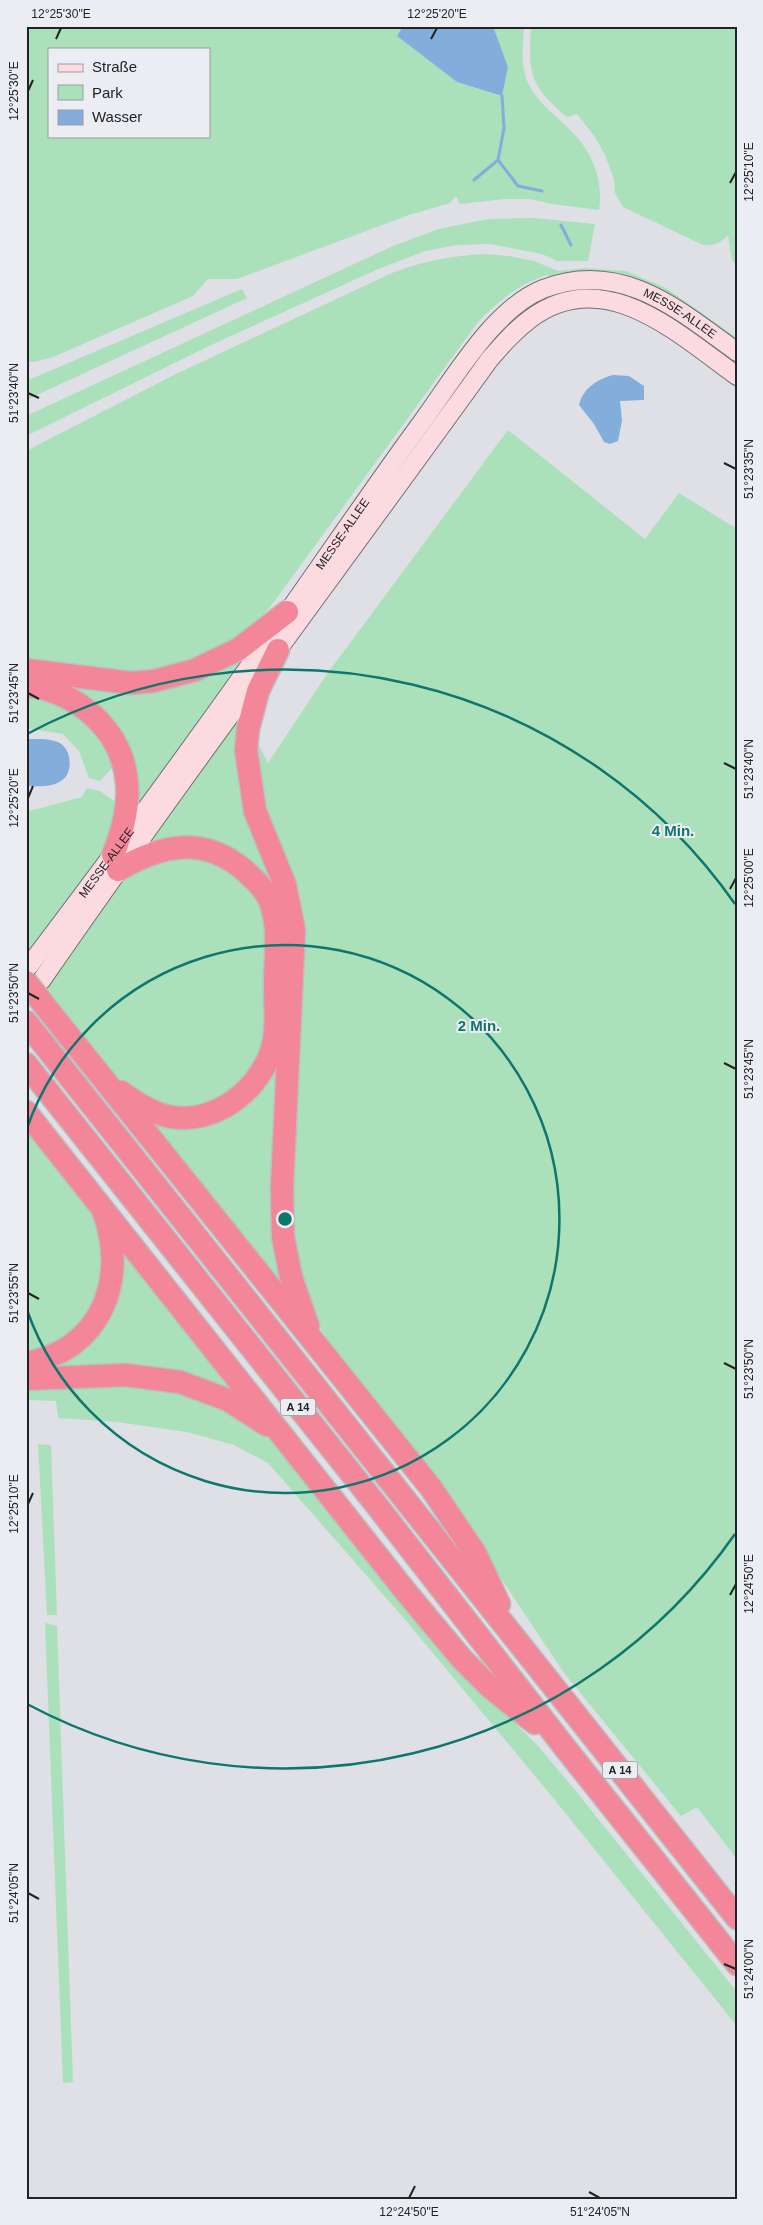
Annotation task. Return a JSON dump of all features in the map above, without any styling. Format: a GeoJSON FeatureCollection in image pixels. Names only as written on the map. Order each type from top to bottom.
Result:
{"type":"FeatureCollection","features":[{"type":"Feature","properties":{"kind":"highway"},"geometry":{"type":"LineString","coordinates":[[26,670],[131,683],[154,681],[196,670],[239,649],[287,612]]}},
{"type":"Feature","properties":{"kind":"highway"},"geometry":{"type":"LineString","coordinates":[[278,650],[258,691],[248,729],[246,750],[256,811],[286,885],[294,930],[282,1186],[283,1237],[291,1277],[314,1341]]}},
{"type":"Feature","properties":{"kind":"highway"},"geometry":{"type":"LineString","coordinates":[[26,685],[43,687],[74,700],[100,722],[120,754],[127,784],[126,809],[115,862],[162,850],[195,847],[228,857],[258,881],[270,901],[275,922],[274,1039],[268,1061],[251,1087],[230,1105],[200,1116],[181,1118],[156,1113],[131,1100],[98,1072]]}},
{"type":"Feature","properties":{"kind":"highway"},"geometry":{"type":"LineString","coordinates":[[32,976],[61,1026],[436,1496],[475,1553],[516,1639]]}},
{"type":"Feature","properties":{"kind":"highway","name":"A 14"},"geometry":{"type":"LineString","coordinates":[[26,1022],[737,1918]]}},
{"type":"Feature","properties":{"kind":"highway","name":"A 14"},"geometry":{"type":"LineString","coordinates":[[27,1065],[374,1502],[566,1750],[737,1964]]}},
{"type":"Feature","properties":{"kind":"highway"},"geometry":{"type":"LineString","coordinates":[[26,1112],[406,1592],[461,1658],[490,1687],[566,1750]]}},
{"type":"Feature","properties":{"kind":"highway"},"geometry":{"type":"LineString","coordinates":[[26,1363],[55,1355],[69,1347],[88,1330],[102,1310],[109,1293],[112,1275],[107,1222],[102,1207]]}},
{"type":"Feature","properties":{"kind":"highway"},"geometry":{"type":"LineString","coordinates":[[26,1379],[126,1376],[180,1382],[228,1400],[281,1434]]}},
{"type":"Feature","properties":{"kind":"main road","name":"MESSE-ALLEE"},"geometry":{"type":"LineString","coordinates":[[115,862],[287,612],[476,348],[498,321],[521,302],[542,290],[571,281],[606,280],[623,284],[669,303],[737,352]]}},
{"type":"Feature","properties":{"kind":"main road","name":"MESSE-ALLEE"},"geometry":{"type":"LineString","coordinates":[[32,976],[115,862],[278,650],[489,360],[512,334],[541,312],[568,301],[602,299],[620,302],[646,313],[663,323],[737,376]]}},
{"type":"Feature","properties":{"kind":"green space"},"geometry":{"type":"Polygon","coordinates":[[[26,26],[403,26],[397,36],[457,82],[501,96],[508,67],[493,26],[524,26],[523,62],[525,76],[539,100],[572,132],[587,151],[597,173],[600,197],[599,210],[530,199],[505,199],[460,204],[456,196],[450,203],[409,215],[237,279],[208,279],[193,296],[53,357],[34,362],[26,361],[26,26]]]}},
{"type":"Feature","properties":{"kind":"green space"},"geometry":{"type":"Polygon","coordinates":[[[531,26],[737,26],[737,264],[732,261],[728,235],[717,243],[703,245],[623,207],[615,193],[614,179],[605,155],[595,137],[577,114],[567,117],[555,106],[545,96],[534,78],[530,56],[531,26]]]}},
{"type":"Feature","properties":{"kind":"green space"},"geometry":{"type":"Polygon","coordinates":[[[534,218],[595,224],[588,261],[557,261],[542,254],[490,244],[457,245],[425,251],[376,270],[209,346],[26,436],[26,416],[393,246],[439,229],[488,219],[534,218]]]}},
{"type":"Feature","properties":{"kind":"green space"},"geometry":{"type":"Polygon","coordinates":[[[483,254],[509,256],[534,261],[558,271],[585,268],[626,271],[666,288],[737,338],[737,344],[681,303],[550,280],[547,275],[527,283],[509,294],[478,322],[268,610],[232,642],[204,658],[129,676],[26,663],[26,451],[176,374],[392,273],[437,260],[483,254]]]}},
{"type":"Feature","properties":{"kind":"green space"},"geometry":{"type":"Polygon","coordinates":[[[242,289],[247,298],[26,400],[26,381],[242,289]]]}},
{"type":"Feature","properties":{"kind":"green space"},"geometry":{"type":"Polygon","coordinates":[[[508,430],[645,539],[679,493],[737,529],[737,1859],[697,1807],[681,1816],[564,1673],[450,1502],[341,1362],[314,1317],[290,1238],[300,945],[261,811],[253,734],[268,763],[327,674],[508,430]]]}},
{"type":"Feature","properties":{"kind":"green space"},"geometry":{"type":"Polygon","coordinates":[[[257,641],[130,822],[131,773],[55,679],[111,687],[257,641]]]}},
{"type":"Feature","properties":{"kind":"green space"},"geometry":{"type":"Polygon","coordinates":[[[26,689],[79,709],[118,762],[100,781],[89,778],[79,751],[63,734],[26,728],[26,689]]]}},
{"type":"Feature","properties":{"kind":"green space"},"geometry":{"type":"Polygon","coordinates":[[[247,700],[250,701],[242,746],[245,794],[254,823],[281,887],[288,922],[276,1194],[281,1250],[296,1303],[292,1306],[141,1115],[142,1113],[161,1120],[181,1122],[201,1120],[220,1115],[237,1106],[253,1094],[265,1078],[277,1051],[280,1023],[282,935],[276,906],[262,879],[240,858],[227,850],[213,845],[183,841],[143,852],[140,848],[247,700]]]}},
{"type":"Feature","properties":{"kind":"green space"},"geometry":{"type":"Polygon","coordinates":[[[87,788],[100,791],[121,806],[105,849],[26,959],[26,812],[82,797],[87,788]]]}},
{"type":"Feature","properties":{"kind":"green space"},"geometry":{"type":"Polygon","coordinates":[[[166,854],[221,859],[267,907],[269,1028],[260,1062],[226,1100],[173,1110],[121,1082],[45,986],[116,886],[135,868],[166,854]]]}},
{"type":"Feature","properties":{"kind":"green space"},"geometry":{"type":"Polygon","coordinates":[[[26,1130],[95,1218],[102,1236],[104,1292],[73,1336],[26,1357],[26,1130]]]}},
{"type":"Feature","properties":{"kind":"green space"},"geometry":{"type":"Polygon","coordinates":[[[123,1245],[251,1407],[83,1370],[44,1366],[70,1354],[123,1245]]]}},
{"type":"Feature","properties":{"kind":"green space"},"geometry":{"type":"Polygon","coordinates":[[[26,1384],[175,1387],[249,1421],[274,1443],[496,1704],[538,1746],[737,1992],[737,2026],[554,1799],[408,1623],[268,1463],[234,1445],[187,1432],[117,1422],[58,1418],[56,1401],[26,1400],[26,1384]]]}},
{"type":"Feature","properties":{"kind":"green space"},"geometry":{"type":"Polygon","coordinates":[[[38,1444],[51,1445],[57,1615],[47,1615],[38,1444]]]}},
{"type":"Feature","properties":{"kind":"green space"},"geometry":{"type":"Polygon","coordinates":[[[45,1623],[57,1626],[73,2082],[63,2083],[45,1623]]]}},
{"type":"Feature","properties":{"kind":"water"},"geometry":{"type":"Polygon","coordinates":[[[403,26],[493,26],[508,67],[502,96],[457,82],[397,36],[403,26]]]}},
{"type":"Feature","properties":{"kind":"water"},"geometry":{"type":"Polygon","coordinates":[[[613,375],[629,376],[644,386],[644,400],[620,401],[622,421],[618,441],[610,444],[604,442],[594,424],[579,405],[584,394],[592,385],[613,375]]]}},
{"type":"Feature","properties":{"kind":"water"},"geometry":{"type":"Polygon","coordinates":[[[26,739],[50,740],[63,745],[70,761],[68,772],[61,781],[53,785],[26,786],[26,739]]]}},
{"type":"Feature","properties":{"kind":"waterway"},"geometry":{"type":"LineString","coordinates":[[502,96],[504,128],[498,160],[518,186],[542,191]]}},
{"type":"Feature","properties":{"kind":"waterway"},"geometry":{"type":"LineString","coordinates":[[474,180],[498,160]]}},
{"type":"Feature","properties":{"kind":"waterway"},"geometry":{"type":"LineString","coordinates":[[561,225],[571,245]]}}]}
